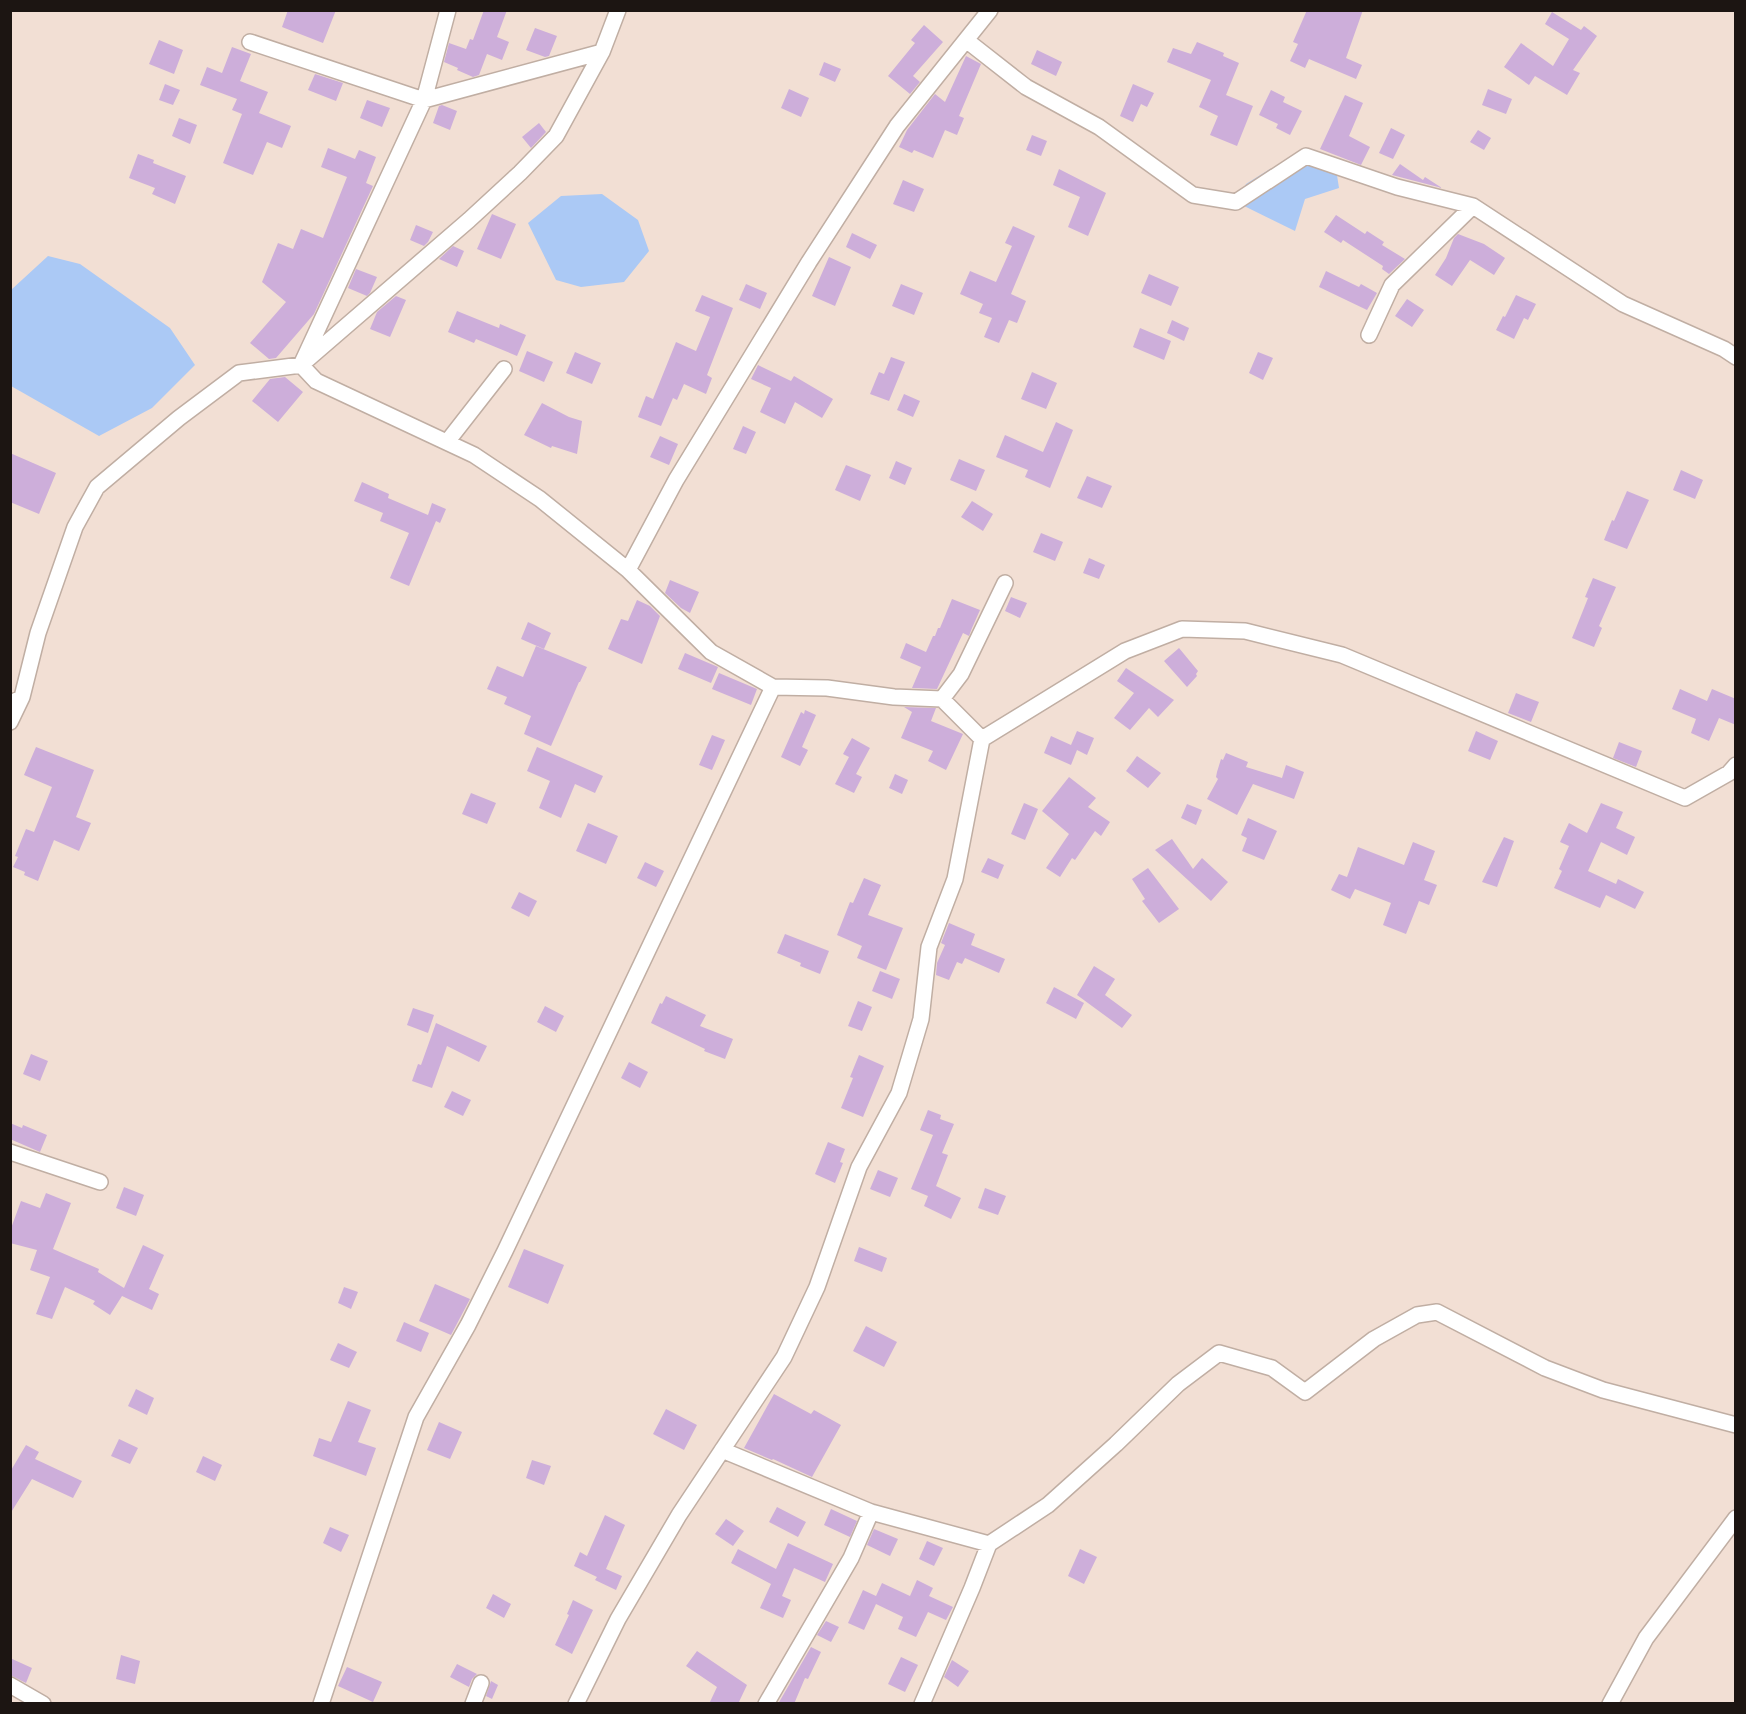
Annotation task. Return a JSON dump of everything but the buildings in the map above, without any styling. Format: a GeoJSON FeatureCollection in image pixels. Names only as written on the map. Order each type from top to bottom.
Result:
{"type":"FeatureCollection","features":[{"type":"Feature","properties":{"kind":"street"},"geometry":{"type":"LineString","coordinates":[[10,722],[75,527],[97,487],[179,418],[239,374],[301,365],[520,174],[556,136],[602,52],[618,10]]}},
{"type":"Feature","properties":{"kind":"street"},"geometry":{"type":"LineString","coordinates":[[627,570],[676,480],[809,262],[897,126],[990,10]]}},
{"type":"Feature","properties":{"kind":"street"},"geometry":{"type":"LineString","coordinates":[[301,365],[424,100],[444,12]]}},
{"type":"Feature","properties":{"kind":"street"},"geometry":{"type":"LineString","coordinates":[[966,40],[1026,87],[1100,127],[1193,195],[1236,202],[1306,156],[1397,187],[1473,206],[1623,304],[1724,349],[1736,357]]}},
{"type":"Feature","properties":{"kind":"street"},"geometry":{"type":"LineString","coordinates":[[250,42],[424,100],[602,52]]}},
{"type":"Feature","properties":{"kind":"street"},"geometry":{"type":"LineString","coordinates":[[1370,335],[1392,285],[1473,206]]}},
{"type":"Feature","properties":{"kind":"street"},"geometry":{"type":"LineString","coordinates":[[301,365],[316,381],[474,455],[540,499],[627,570],[711,652],[773,687],[827,688],[894,697],[942,699],[982,738]]}},
{"type":"Feature","properties":{"kind":"street"},"geometry":{"type":"LineString","coordinates":[[447,442],[504,369]]}},
{"type":"Feature","properties":{"kind":"street"},"geometry":{"type":"LineString","coordinates":[[942,699],[961,674],[1005,583]]}},
{"type":"Feature","properties":{"kind":"street"},"geometry":{"type":"LineString","coordinates":[[576,1704],[618,1619],[679,1515],[784,1357],[817,1287],[859,1167],[899,1093],[921,1019],[929,947],[955,879],[982,738],[1125,651],[1182,629],[1245,631],[1342,656],[1685,798],[1729,773],[1736,765]]}},
{"type":"Feature","properties":{"kind":"street"},"geometry":{"type":"LineString","coordinates":[[321,1704],[416,1417],[468,1325],[500,1262],[773,687]]}},
{"type":"Feature","properties":{"kind":"street"},"geometry":{"type":"LineString","coordinates":[[10,1152],[100,1182]]}},
{"type":"Feature","properties":{"kind":"street"},"geometry":{"type":"LineString","coordinates":[[922,1704],[989,1544],[1048,1505],[1178,1384],[1219,1353],[1272,1368],[1305,1392],[1374,1339],[1417,1315],[1437,1312],[1545,1368],[1603,1390],[1736,1425]]}},
{"type":"Feature","properties":{"kind":"street"},"geometry":{"type":"LineString","coordinates":[[722,1450],[871,1512],[989,1544]]}},
{"type":"Feature","properties":{"kind":"street"},"geometry":{"type":"LineString","coordinates":[[766,1704],[851,1558],[871,1512]]}},
{"type":"Feature","properties":{"kind":"street"},"geometry":{"type":"LineString","coordinates":[[1610,1704],[1646,1638],[1736,1518]]}},
{"type":"Feature","properties":{"kind":"street"},"geometry":{"type":"LineString","coordinates":[[472,1704],[481,1683]]}},
{"type":"Feature","properties":{"kind":"street"},"geometry":{"type":"LineString","coordinates":[[10,1685],[43,1704]]}},
{"type":"Feature","properties":{"kind":"water"},"geometry":{"type":"Polygon","coordinates":[[[1334,156],[1339,188],[1305,199],[1295,231],[1236,202],[1246,184],[1270,169],[1334,156]]]}},
{"type":"Feature","properties":{"kind":"water"},"geometry":{"type":"Polygon","coordinates":[[[602,194],[638,220],[649,251],[624,282],[581,287],[556,280],[528,223],[561,196],[602,194]]]}},
{"type":"Feature","properties":{"kind":"water"},"geometry":{"type":"Polygon","coordinates":[[[48,256],[80,264],[170,328],[195,365],[152,408],[99,436],[11,386],[11,290],[48,256]]]}}]}
